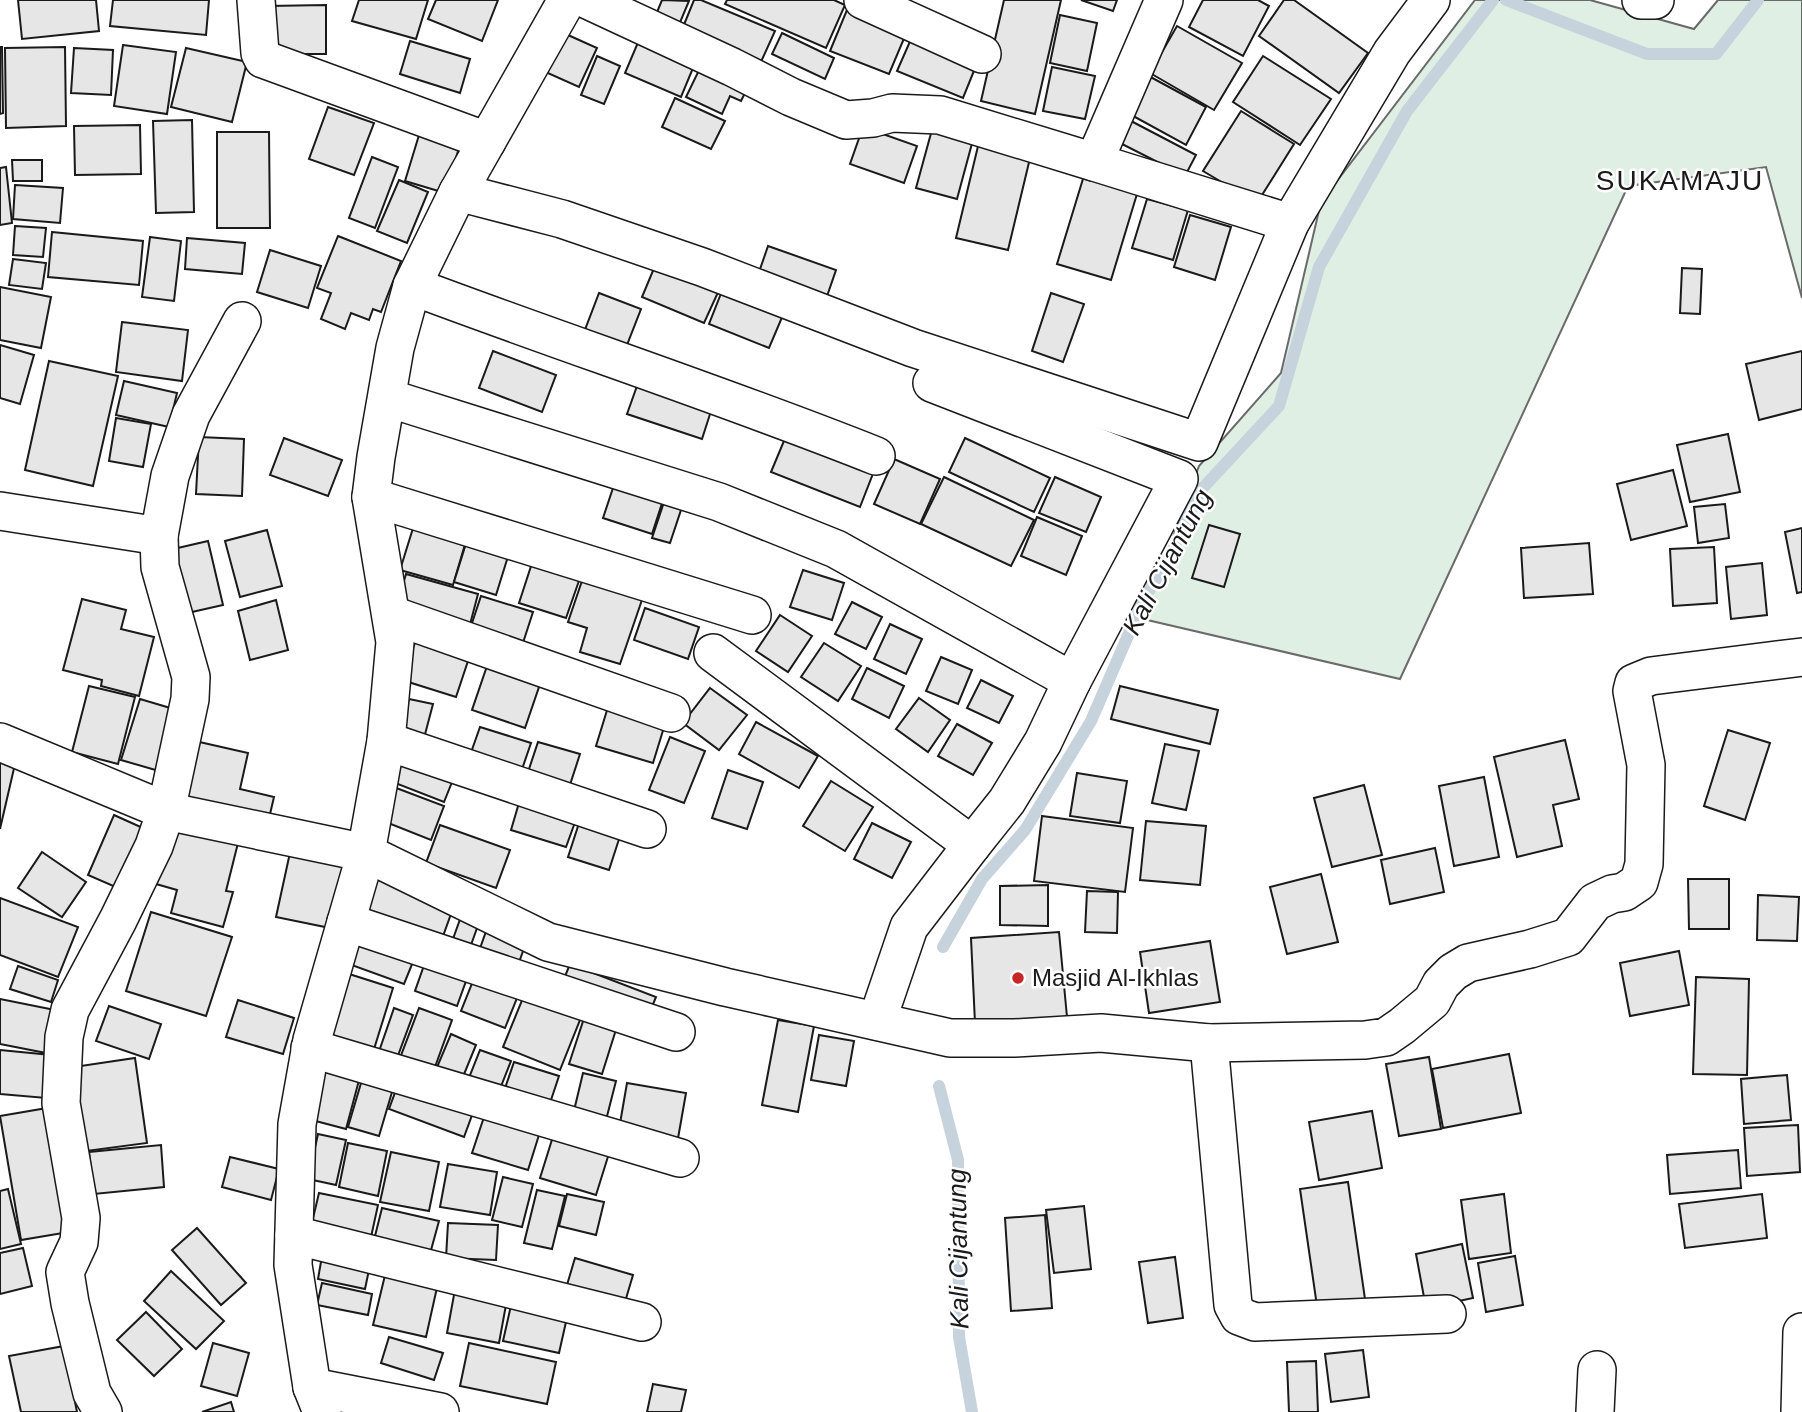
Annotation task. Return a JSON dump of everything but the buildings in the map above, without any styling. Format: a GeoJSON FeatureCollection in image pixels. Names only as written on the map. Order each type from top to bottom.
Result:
{"type":"FeatureCollection","features":[{"type":"Feature","properties":{"kind":"street"},"geometry":{"type":"LineString","coordinates":[[256,0],[260,52],[263,59],[487,141]]}},
{"type":"Feature","properties":{"kind":"street"},"geometry":{"type":"LineString","coordinates":[[440,1412],[317,1400],[293,1265],[297,1124],[310,1048],[366,853],[386,741],[395,642],[371,498],[395,348],[412,286],[458,192],[567,0]]}},
{"type":"Feature","properties":{"kind":"street"},"geometry":{"type":"LineString","coordinates":[[588,0],[791,97],[846,120],[892,113],[940,115],[1290,223]]}},
{"type":"Feature","properties":{"kind":"street"},"geometry":{"type":"LineString","coordinates":[[863,0],[982,54]]}},
{"type":"Feature","properties":{"kind":"street"},"geometry":{"type":"LineString","coordinates":[[1094,162],[1164,0]]}},
{"type":"Feature","properties":{"kind":"street"},"geometry":{"type":"LineString","coordinates":[[458,192],[562,219],[702,267],[913,348],[1199,442],[1290,223],[1392,52],[1431,0]]}},
{"type":"Feature","properties":{"kind":"street"},"geometry":{"type":"LineString","coordinates":[[1641,0],[1655,0]]}},
{"type":"Feature","properties":{"kind":"street"},"geometry":{"type":"LineString","coordinates":[[412,286],[876,456]]}},
{"type":"Feature","properties":{"kind":"street"},"geometry":{"type":"LineString","coordinates":[[103,1412],[92,1393],[65,1272],[79,1242],[81,1218],[61,1103],[64,1037],[70,1010],[154,846],[166,811],[190,699],[191,677],[160,567],[159,536],[170,476],[191,415],[242,321]]}},
{"type":"Feature","properties":{"kind":"street"},"geometry":{"type":"LineString","coordinates":[[887,1024],[909,927],[1007,800],[1043,742],[1072,681],[1180,479],[932,383]]}},
{"type":"Feature","properties":{"kind":"street"},"geometry":{"type":"LineString","coordinates":[[388,398],[719,502],[836,549],[1072,681]]}},
{"type":"Feature","properties":{"kind":"street"},"geometry":{"type":"LineString","coordinates":[[371,498],[752,615]]}},
{"type":"Feature","properties":{"kind":"street"},"geometry":{"type":"LineString","coordinates":[[0,511],[159,536]]}},
{"type":"Feature","properties":{"kind":"street"},"geometry":{"type":"LineString","coordinates":[[392,615],[671,713]]}},
{"type":"Feature","properties":{"kind":"street"},"geometry":{"type":"LineString","coordinates":[[713,653],[972,845]]}},
{"type":"Feature","properties":{"kind":"street"},"geometry":{"type":"LineString","coordinates":[[0,741],[166,811],[366,853],[548,942],[725,987],[887,1024],[950,1038],[1016,1038],[1101,1033],[1209,1042],[1339,1041],[1386,1037],[1432,1001],[1441,984],[1453,972],[1468,963],[1568,937],[1595,902],[1624,892],[1639,882],[1644,864],[1646,765],[1632,691],[1634,683],[1651,676],[1802,657]]}},
{"type":"Feature","properties":{"kind":"street"},"geometry":{"type":"LineString","coordinates":[[386,741],[647,829]]}},
{"type":"Feature","properties":{"kind":"street"},"geometry":{"type":"LineString","coordinates":[[346,922],[676,1032]]}},
{"type":"Feature","properties":{"kind":"street"},"geometry":{"type":"LineString","coordinates":[[1209,1042],[1233,1305],[1239,1317],[1255,1322],[1447,1314]]}},
{"type":"Feature","properties":{"kind":"street"},"geometry":{"type":"LineString","coordinates":[[310,1048],[680,1158]]}},
{"type":"Feature","properties":{"kind":"street"},"geometry":{"type":"LineString","coordinates":[[294,1235],[642,1322]]}},
{"type":"Feature","properties":{"kind":"street"},"geometry":{"type":"LineString","coordinates":[[1800,1412],[1802,1332]]}},
{"type":"Feature","properties":{"kind":"street"},"geometry":{"type":"LineString","coordinates":[[1595,1412],[1597,1370]]}},
{"type":"Feature","properties":{"kind":"green space"},"geometry":{"type":"Polygon","coordinates":[[[1475,0],[1590,0],[1694,29],[1718,0],[1802,0],[1802,298],[1766,167],[1628,186],[1400,679],[1143,619],[1199,466],[1281,373],[1321,202],[1475,0]]]}},
{"type":"Feature","properties":{"kind":"waterway","name":"Kali Cijantung"},"geometry":{"type":"LineString","coordinates":[[943,947],[982,879],[1025,830],[1091,721],[1143,601],[1174,548],[1200,491],[1279,406],[1319,267],[1407,111],[1493,0]]}},
{"type":"Feature","properties":{"kind":"waterway","name":"Kali Cijantung"},"geometry":{"type":"LineString","coordinates":[[1506,0],[1647,54],[1716,54],[1758,0]]}},
{"type":"Feature","properties":{"kind":"waterway","name":"Kali Cijantung"},"geometry":{"type":"LineString","coordinates":[[939,1086],[958,1160],[959,1337],[972,1412]]}},
{"type":"Feature","properties":{"kind":"place","name":"Masjid Al-Ikhlas"},"geometry":{"type":"Point","coordinates":[1018,978]}},
{"type":"Feature","properties":{"kind":"district","name":"SUKAMAJU"},"geometry":{"type":"Point","coordinates":[1680,180]}}]}
